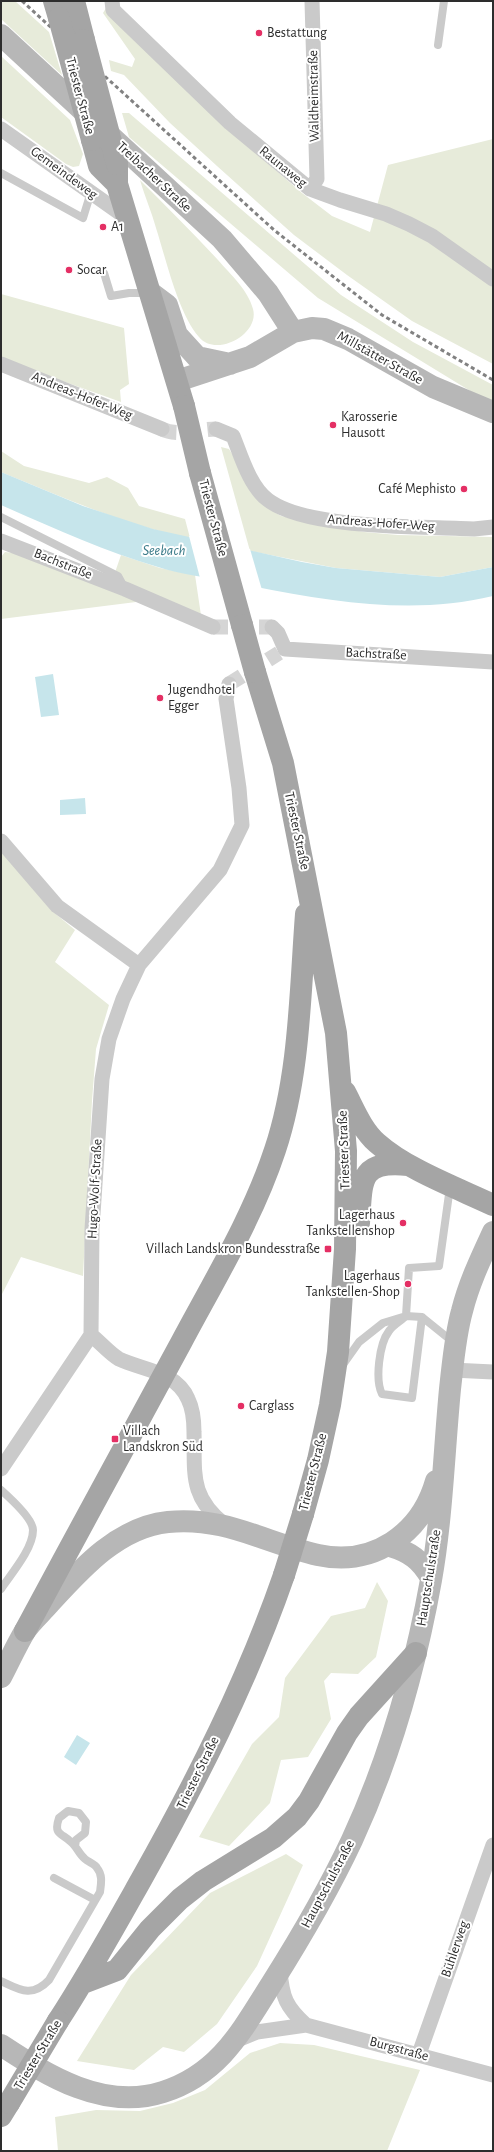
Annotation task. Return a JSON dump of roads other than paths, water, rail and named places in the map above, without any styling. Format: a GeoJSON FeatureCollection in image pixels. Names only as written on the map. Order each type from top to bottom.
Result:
{"type":"FeatureCollection","features":[{"type":"Feature","properties":{"kind":"main road","name":"Triester Straße"},"geometry":{"type":"LineString","coordinates":[[5,2110],[58,2021],[83,1983],[174,1821],[244,1678],[284,1576],[318,1460],[334,1378],[342,1310],[345,1259],[346,1151],[342,1086],[336,1033],[283,763],[242,625],[177,381],[127,218],[74,1]]}},
{"type":"Feature","properties":{"kind":"main road","name":"Triester Straße"},"geometry":{"type":"LineString","coordinates":[[57,10],[99,166],[117,174]]}},
{"type":"Feature","properties":{"kind":"main road","name":"Treibacher Straße"},"geometry":{"type":"LineString","coordinates":[[1,35],[222,239],[268,293],[293,332]]}},
{"type":"Feature","properties":{"kind":"main road"},"geometry":{"type":"LineString","coordinates":[[151,293],[168,305],[177,335],[197,357],[230,364]]}},
{"type":"Feature","properties":{"kind":"main road","name":"Millstätter Straße"},"geometry":{"type":"LineString","coordinates":[[177,381],[250,358],[293,332],[312,328],[324,329],[348,339],[433,387],[493,412]]}},
{"type":"Feature","properties":{"kind":"main road"},"geometry":{"type":"LineString","coordinates":[[26,1630],[164,1375],[261,1188],[275,1149],[295,1058],[308,886]]}},
{"type":"Feature","properties":{"kind":"main road"},"geometry":{"type":"LineString","coordinates":[[342,1086],[370,1135],[377,1143],[408,1165],[493,1204]]}},
{"type":"Feature","properties":{"kind":"main road"},"geometry":{"type":"LineString","coordinates":[[345,1259],[358,1234],[361,1193],[367,1174],[375,1166],[384,1164],[408,1165]]}},
{"type":"Feature","properties":{"kind":"main road","name":"Hauptschulstraße"},"geometry":{"type":"LineString","coordinates":[[1,2045],[76,2088],[99,2095],[120,2097],[144,2096],[161,2093],[197,2077],[219,2059],[235,2041],[280,1970],[329,1885],[352,1839],[377,1778],[416,1653],[431,1578],[452,1370],[461,1313],[469,1288],[493,1232]]}},
{"type":"Feature","properties":{"kind":"main road","name":"Hauptschulstraße"},"geometry":{"type":"LineString","coordinates":[[1,1677],[26,1630],[76,1574],[119,1539],[141,1528],[167,1522],[194,1521],[226,1525],[318,1555],[334,1557],[356,1556],[390,1546],[409,1530],[422,1513],[434,1489],[443,1455]]}},
{"type":"Feature","properties":{"kind":"main road"},"geometry":{"type":"LineString","coordinates":[[390,1546],[405,1550],[414,1555],[424,1564],[431,1578]]}},
{"type":"Feature","properties":{"kind":"main road"},"geometry":{"type":"LineString","coordinates":[[83,1983],[117,1970],[150,1929],[180,1899],[203,1881],[273,1838],[297,1817],[309,1801],[347,1732],[359,1716],[416,1653]]}},
{"type":"Feature","properties":{"kind":"street","name":"Raunaweg"},"geometry":{"type":"LineString","coordinates":[[112,1],[113,10],[230,123],[310,189],[386,214],[409,224],[432,236],[493,279]]}},
{"type":"Feature","properties":{"kind":"street","name":"Waldheimstraße"},"geometry":{"type":"LineString","coordinates":[[310,189],[316,180],[312,1]]}},
{"type":"Feature","properties":{"kind":"street","name":"Gemeindeweg"},"geometry":{"type":"LineString","coordinates":[[1,129],[127,218]]}},
{"type":"Feature","properties":{"kind":"street","name":"Andreas-Hofer-Weg"},"geometry":{"type":"LineString","coordinates":[[1,364],[162,429]]}},
{"type":"Feature","properties":{"kind":"street","name":"Andreas-Hofer-Weg"},"geometry":{"type":"LineString","coordinates":[[216,430],[233,436],[250,477],[267,500],[292,513],[346,523],[474,529],[493,527]]}},
{"type":"Feature","properties":{"kind":"street","name":"Bachstraße"},"geometry":{"type":"LineString","coordinates":[[1,541],[125,589],[213,627]]}},
{"type":"Feature","properties":{"kind":"street","name":"Bachstraße"},"geometry":{"type":"LineString","coordinates":[[272,627],[278,633],[282,651],[493,662]]}},
{"type":"Feature","properties":{"kind":"street","name":"Hugo-Wolf-Straße"},"geometry":{"type":"LineString","coordinates":[[91,1335],[92,1229],[102,1079],[109,1039],[123,999],[139,965],[220,870],[242,825],[239,788],[226,699],[229,684]]}},
{"type":"Feature","properties":{"kind":"street"},"geometry":{"type":"LineString","coordinates":[[1,841],[57,906],[139,965]]}},
{"type":"Feature","properties":{"kind":"street"},"geometry":{"type":"LineString","coordinates":[[1,1469],[91,1335],[118,1358],[164,1375],[179,1386],[188,1399],[194,1419],[196,1481],[202,1501],[210,1512],[226,1525]]}},
{"type":"Feature","properties":{"kind":"street"},"geometry":{"type":"LineString","coordinates":[[452,1370],[493,1372]]}},
{"type":"Feature","properties":{"kind":"street","name":"Bühlerweg"},"geometry":{"type":"LineString","coordinates":[[419,2054],[493,1845]]}},
{"type":"Feature","properties":{"kind":"street"},"geometry":{"type":"LineString","coordinates":[[280,1970],[282,1989],[286,2003],[294,2014],[306,2025]]}},
{"type":"Feature","properties":{"kind":"street","name":"Burgstraße"},"geometry":{"type":"LineString","coordinates":[[235,2041],[257,2032],[306,2025],[493,2074]]}},
{"type":"Feature","properties":{"kind":"lane"},"geometry":{"type":"LineString","coordinates":[[438,45],[444,1]]}},
{"type":"Feature","properties":{"kind":"lane"},"geometry":{"type":"LineString","coordinates":[[1,173],[83,218],[91,192]]}},
{"type":"Feature","properties":{"kind":"lane"},"geometry":{"type":"LineString","coordinates":[[104,273],[111,296],[129,293],[151,293]]}},
{"type":"Feature","properties":{"kind":"lane"},"geometry":{"type":"LineString","coordinates":[[1,517],[118,576],[125,589]]}},
{"type":"Feature","properties":{"kind":"lane"},"geometry":{"type":"LineString","coordinates":[[422,1317],[412,1398],[382,1394],[378,1386],[382,1344],[389,1330],[406,1316],[409,1268],[439,1266],[450,1184]]}},
{"type":"Feature","properties":{"kind":"lane"},"geometry":{"type":"LineString","coordinates":[[334,1378],[359,1342],[383,1323],[406,1316],[422,1317],[456,1344]]}},
{"type":"Feature","properties":{"kind":"lane"},"geometry":{"type":"LineString","coordinates":[[1,1490],[28,1518],[33,1529],[30,1545],[1,1589]]}},
{"type":"Feature","properties":{"kind":"lane"},"geometry":{"type":"LineString","coordinates":[[1,1981],[20,1990],[32,1992],[41,1989],[49,1980],[100,1892],[102,1878],[97,1867],[79,1854],[70,1840],[60,1835],[57,1829],[59,1818],[68,1811],[79,1813],[86,1822],[85,1833],[76,1840],[75,1846]]}},
{"type":"Feature","properties":{"kind":"lane"},"geometry":{"type":"LineString","coordinates":[[54,1878],[95,1900]]}},
{"type":"Feature","properties":{"kind":"water","name":"Seebach"},"geometry":{"type":"Polygon","coordinates":[[[1,472],[83,506],[153,529],[302,562],[336,568],[440,577],[493,567],[493,596],[461,602],[428,605],[362,603],[297,594],[167,570],[138,561],[59,531],[1,505],[1,472]]]}},
{"type":"Feature","properties":{"kind":"water"},"geometry":{"type":"Polygon","coordinates":[[[53,674],[59,715],[41,717],[35,677],[53,674]]]}},
{"type":"Feature","properties":{"kind":"water"},"geometry":{"type":"Polygon","coordinates":[[[85,798],[86,814],[60,815],[60,800],[85,798]]]}},
{"type":"Feature","properties":{"kind":"water"},"geometry":{"type":"Polygon","coordinates":[[[77,1735],[90,1743],[76,1765],[64,1757],[77,1735]]]}},
{"type":"Feature","properties":{"kind":"tunnel"},"geometry":{"type":"LineString","coordinates":[[162,429],[181,433],[216,429]]}},
{"type":"Feature","properties":{"kind":"tunnel"},"geometry":{"type":"LineString","coordinates":[[213,627],[272,627]]}},
{"type":"Feature","properties":{"kind":"tunnel"},"geometry":{"type":"LineString","coordinates":[[229,684],[279,653]]}},
{"type":"Feature","properties":{"kind":"railway"},"geometry":{"type":"LineString","coordinates":[[22,1],[274,230],[382,315],[493,380]]}},
{"type":"Feature","properties":{"kind":"place","name":"Bestattung"},"geometry":{"type":"Point","coordinates":[259,33]}},
{"type":"Feature","properties":{"kind":"place","name":"A1"},"geometry":{"type":"Point","coordinates":[103,227]}},
{"type":"Feature","properties":{"kind":"place","name":"Socar"},"geometry":{"type":"Point","coordinates":[69,270]}},
{"type":"Feature","properties":{"kind":"place","name":"Karosserie Hausott"},"geometry":{"type":"Point","coordinates":[333,425]}},
{"type":"Feature","properties":{"kind":"place","name":"Café Mephisto"},"geometry":{"type":"Point","coordinates":[464,489]}},
{"type":"Feature","properties":{"kind":"place","name":"Jugendhotel Egger"},"geometry":{"type":"Point","coordinates":[160,698]}},
{"type":"Feature","properties":{"kind":"place","name":"Lagerhaus Tankstellenshop"},"geometry":{"type":"Point","coordinates":[403,1223]}},
{"type":"Feature","properties":{"kind":"place","name":"Villach Landskron Bundesstraße"},"geometry":{"type":"Point","coordinates":[328,1249]}},
{"type":"Feature","properties":{"kind":"place","name":"Lagerhaus Tankstellen-Shop"},"geometry":{"type":"Point","coordinates":[408,1284]}},
{"type":"Feature","properties":{"kind":"place","name":"Carglass"},"geometry":{"type":"Point","coordinates":[241,1406]}},
{"type":"Feature","properties":{"kind":"place","name":"Villach Landskron Süd"},"geometry":{"type":"Point","coordinates":[115,1439]}}]}
